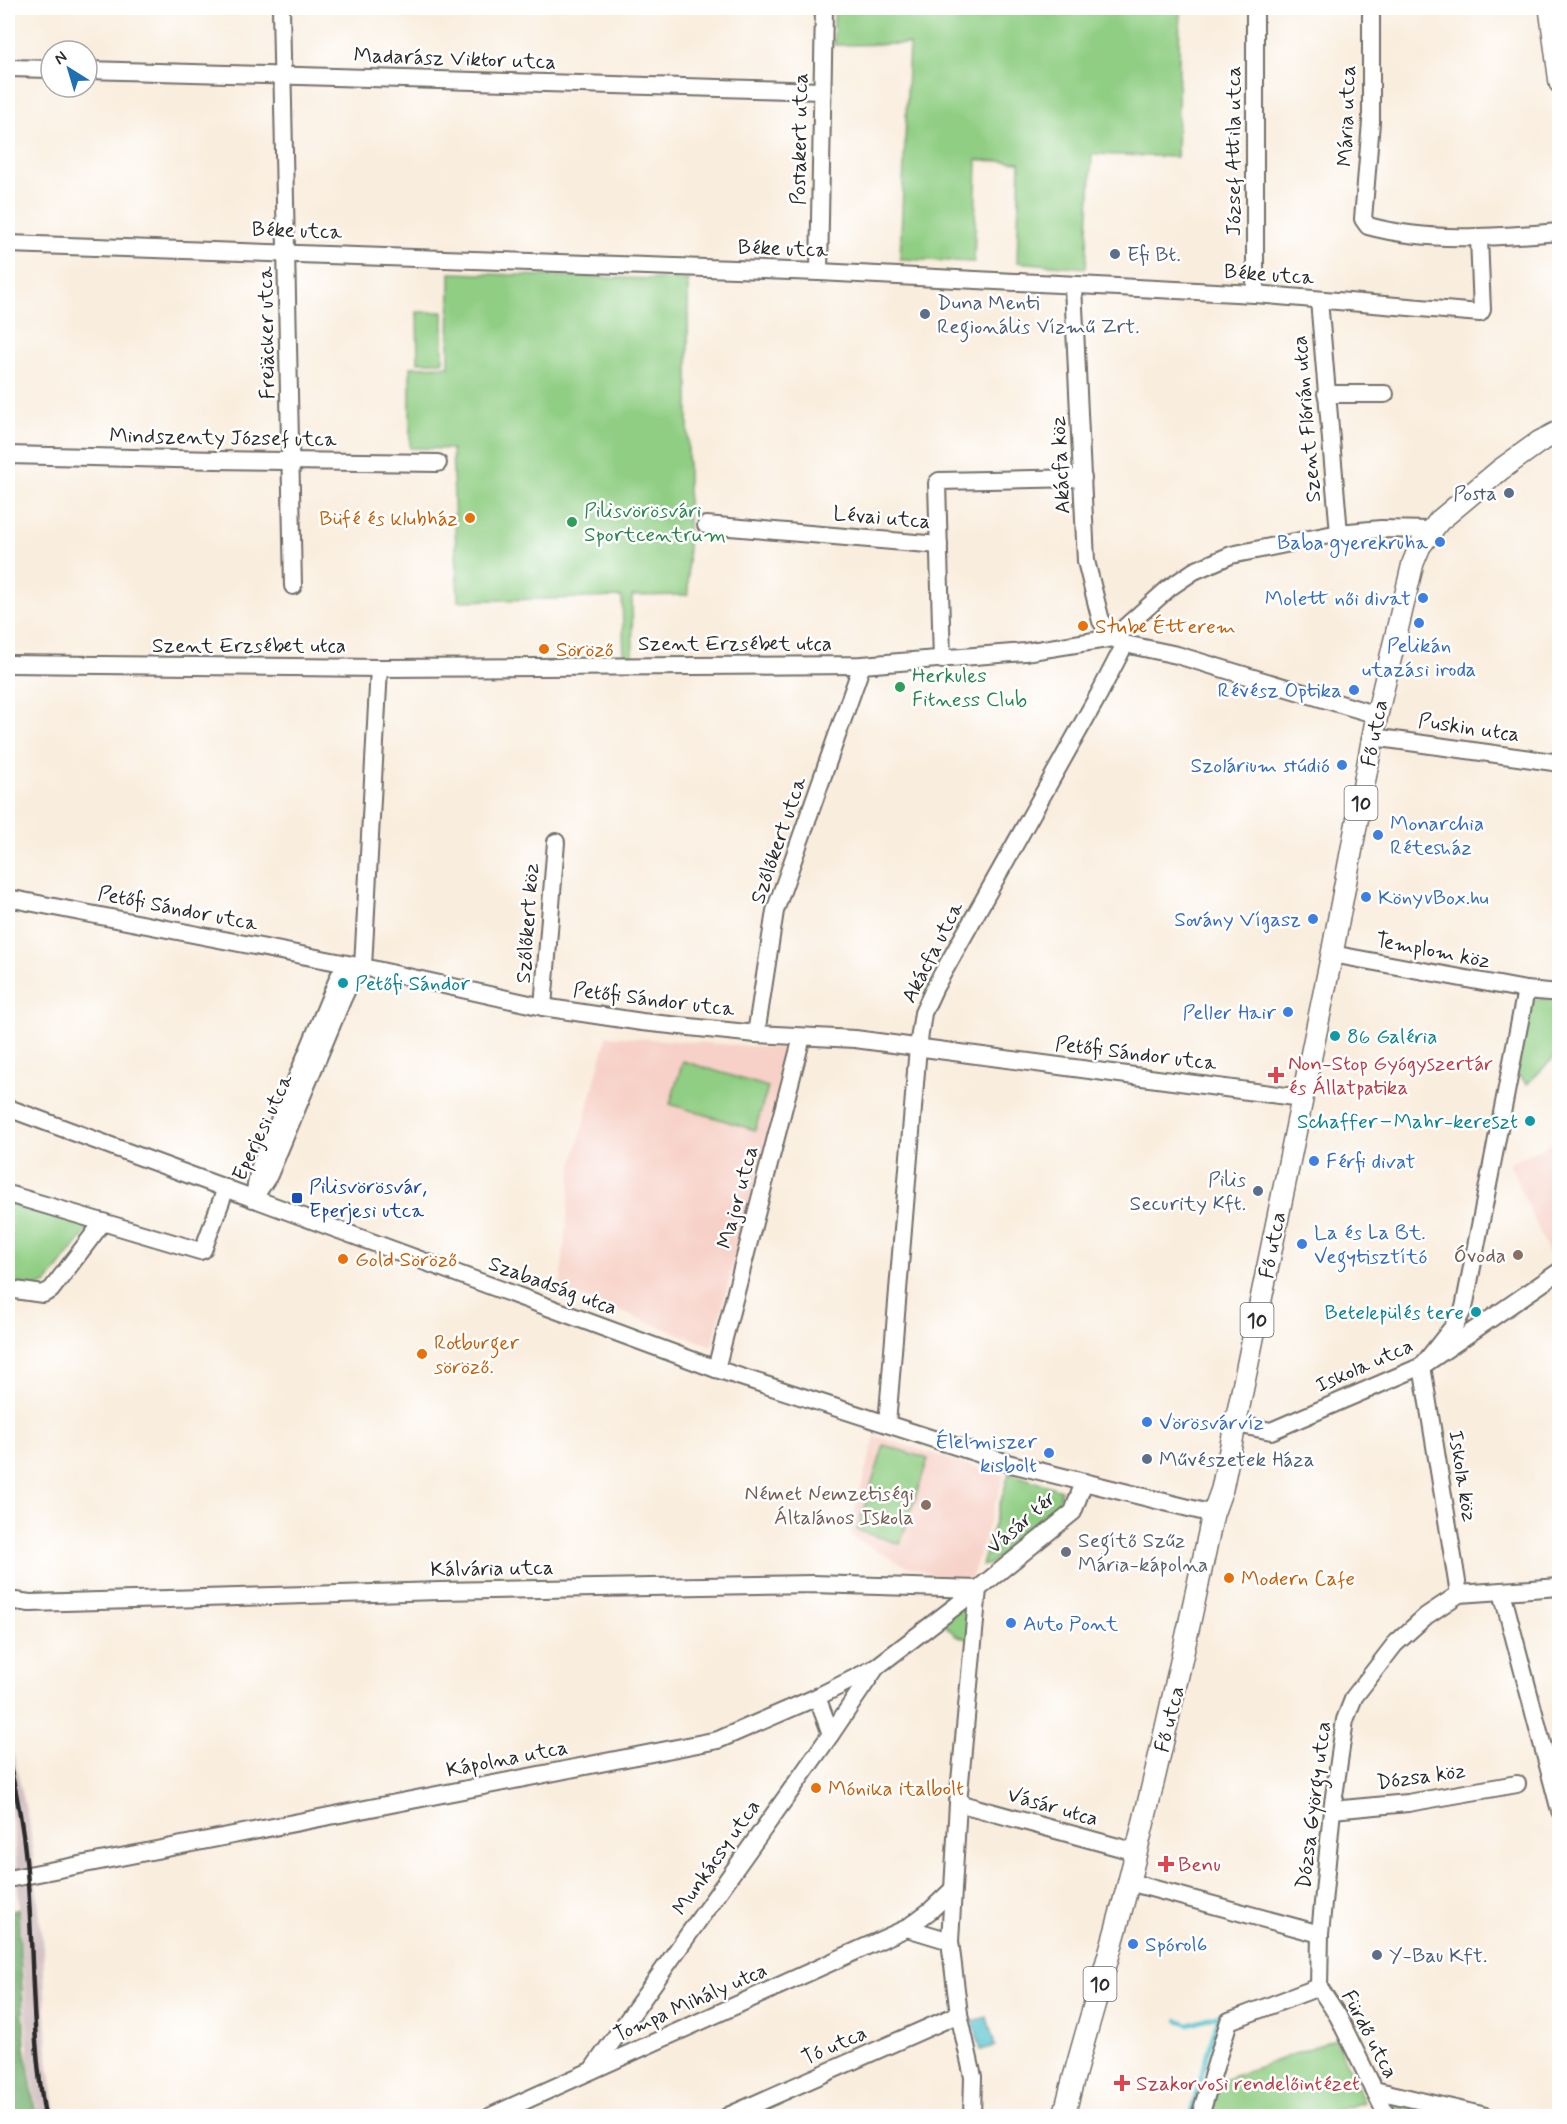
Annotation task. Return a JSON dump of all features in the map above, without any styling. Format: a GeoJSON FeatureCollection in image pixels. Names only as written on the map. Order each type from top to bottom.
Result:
{"type":"FeatureCollection","features":[{"type":"Feature","properties":{"kind":"main road"},"geometry":{"type":"LineString","coordinates":[[1551,8],[1560,83]]}},
{"type":"Feature","properties":{"kind":"main road","name":"Fő utca"},"geometry":{"type":"LineString","coordinates":[[1064,2116],[1083,2037],[1129,1882],[1178,1683],[1213,1514],[1222,1489],[1332,954],[1377,715],[1413,563],[1431,530],[1472,492],[1539,442],[1560,431]]}},
{"type":"Feature","properties":{"kind":"street","name":"Freiäcker utca"},"geometry":{"type":"LineString","coordinates":[[281,8],[293,586]]}},
{"type":"Feature","properties":{"kind":"street","name":"Postakert utca"},"geometry":{"type":"LineString","coordinates":[[819,272],[824,8]]}},
{"type":"Feature","properties":{"kind":"street","name":"József Attila utca"},"geometry":{"type":"LineString","coordinates":[[1255,8],[1255,294]]}},
{"type":"Feature","properties":{"kind":"street","name":"Mária utca"},"geometry":{"type":"LineString","coordinates":[[1371,8],[1371,122],[1363,219],[1368,226],[1383,230],[1479,238]]}},
{"type":"Feature","properties":{"kind":"street"},"geometry":{"type":"LineString","coordinates":[[8,68],[39,69]]}},
{"type":"Feature","properties":{"kind":"street","name":"Madarász Viktor utca"},"geometry":{"type":"LineString","coordinates":[[99,70],[822,91]]}},
{"type":"Feature","properties":{"kind":"street"},"geometry":{"type":"LineString","coordinates":[[1479,238],[1560,232]]}},
{"type":"Feature","properties":{"kind":"street","name":"Béke utca"},"geometry":{"type":"LineString","coordinates":[[8,244],[819,272],[1255,294],[1480,312],[1482,310],[1479,238]]}},
{"type":"Feature","properties":{"kind":"street","name":"Akácfa köz"},"geometry":{"type":"LineString","coordinates":[[1073,286],[1086,561],[1101,621],[1119,641]]}},
{"type":"Feature","properties":{"kind":"street","name":"Szent Flórián utca"},"geometry":{"type":"LineString","coordinates":[[1319,300],[1339,533]]}},
{"type":"Feature","properties":{"kind":"street"},"geometry":{"type":"LineString","coordinates":[[1326,394],[1385,394]]}},
{"type":"Feature","properties":{"kind":"street","name":"Mindszenty József utca"},"geometry":{"type":"LineString","coordinates":[[8,455],[438,463]]}},
{"type":"Feature","properties":{"kind":"street"},"geometry":{"type":"LineString","coordinates":[[939,544],[937,483],[939,481],[1083,478]]}},
{"type":"Feature","properties":{"kind":"street","name":"Lévai utca"},"geometry":{"type":"LineString","coordinates":[[706,525],[939,544],[942,660]]}},
{"type":"Feature","properties":{"kind":"street"},"geometry":{"type":"LineString","coordinates":[[1377,715],[1177,655],[1119,641],[1168,588],[1215,561],[1254,549],[1339,533],[1381,529],[1431,530]]}},
{"type":"Feature","properties":{"kind":"street","name":"Szent Erzsébet utca"},"geometry":{"type":"LineString","coordinates":[[8,663],[379,668],[862,665],[942,660],[1119,641]]}},
{"type":"Feature","properties":{"kind":"street","name":"Akácfa utca"},"geometry":{"type":"LineString","coordinates":[[887,1424],[918,1047],[923,1013],[935,987],[1098,696],[1119,641]]}},
{"type":"Feature","properties":{"kind":"street","name":"Szőlőkert utca"},"geometry":{"type":"LineString","coordinates":[[756,1034],[775,911],[862,665]]}},
{"type":"Feature","properties":{"kind":"street"},"geometry":{"type":"LineString","coordinates":[[363,967],[379,668]]}},
{"type":"Feature","properties":{"kind":"street","name":"Puskin utca"},"geometry":{"type":"LineString","coordinates":[[1373,737],[1560,763]]}},
{"type":"Feature","properties":{"kind":"street","name":"Szőlőkert köz"},"geometry":{"type":"LineString","coordinates":[[543,1007],[556,842]]}},
{"type":"Feature","properties":{"kind":"street","name":"Petőfi Sándor utca"},"geometry":{"type":"LineString","coordinates":[[8,898],[363,967],[543,1007],[642,1022],[756,1034],[855,1039],[1301,1098]]}},
{"type":"Feature","properties":{"kind":"street","name":"Templom köz"},"geometry":{"type":"LineString","coordinates":[[1332,954],[1526,990],[1560,993]]}},
{"type":"Feature","properties":{"kind":"street","name":"Eperjesi utca"},"geometry":{"type":"LineString","coordinates":[[253,1198],[259,1168],[339,976],[363,967]]}},
{"type":"Feature","properties":{"kind":"street"},"geometry":{"type":"LineString","coordinates":[[1422,1366],[1456,1323],[1464,1308],[1526,990]]}},
{"type":"Feature","properties":{"kind":"street","name":"Major utca"},"geometry":{"type":"LineString","coordinates":[[716,1369],[802,1037]]}},
{"type":"Feature","properties":{"kind":"street","name":"Szabadság utca"},"geometry":{"type":"LineString","coordinates":[[8,1108],[716,1369],[1011,1464],[1087,1483]]}},
{"type":"Feature","properties":{"kind":"street"},"geometry":{"type":"LineString","coordinates":[[8,1194],[200,1251],[203,1250],[226,1188]]}},
{"type":"Feature","properties":{"kind":"street"},"geometry":{"type":"LineString","coordinates":[[8,1289],[43,1294],[51,1290],[103,1222]]}},
{"type":"Feature","properties":{"kind":"street","name":"Iskola utca"},"geometry":{"type":"LineString","coordinates":[[1236,1424],[1271,1431],[1422,1366],[1560,1271]]}},
{"type":"Feature","properties":{"kind":"street","name":"Iskola köz"},"geometry":{"type":"LineString","coordinates":[[1422,1366],[1459,1594]]}},
{"type":"Feature","properties":{"kind":"street"},"geometry":{"type":"LineString","coordinates":[[1087,1483],[1213,1514]]}},
{"type":"Feature","properties":{"kind":"street","name":"Vásár tér"},"geometry":{"type":"LineString","coordinates":[[978,1590],[1073,1512],[1087,1483]]}},
{"type":"Feature","properties":{"kind":"street","name":"Kálvária utca"},"geometry":{"type":"LineString","coordinates":[[8,1600],[30,1603],[440,1591],[813,1584],[978,1590]]}},
{"type":"Feature","properties":{"kind":"street"},"geometry":{"type":"LineString","coordinates":[[1459,1594],[1560,1587]]}},
{"type":"Feature","properties":{"kind":"street"},"geometry":{"type":"LineString","coordinates":[[972,2116],[973,2076],[958,2014],[950,1941],[958,1803],[978,1590]]}},
{"type":"Feature","properties":{"kind":"street","name":"Kápolna utca"},"geometry":{"type":"LineString","coordinates":[[8,1879],[718,1740],[817,1697],[875,1668],[978,1590]]}},
{"type":"Feature","properties":{"kind":"street"},"geometry":{"type":"LineString","coordinates":[[1502,1592],[1558,1800]]}},
{"type":"Feature","properties":{"kind":"street","name":"Dózsa György utca"},"geometry":{"type":"LineString","coordinates":[[1320,1934],[1332,1810],[1345,1720],[1354,1697],[1395,1644],[1426,1616],[1459,1594]]}},
{"type":"Feature","properties":{"kind":"street","name":"Munkácsy utca"},"geometry":{"type":"LineString","coordinates":[[592,2070],[831,1734],[875,1668]]}},
{"type":"Feature","properties":{"kind":"street"},"geometry":{"type":"LineString","coordinates":[[817,1697],[831,1734]]}},
{"type":"Feature","properties":{"kind":"street","name":"Dózsa köz"},"geometry":{"type":"LineString","coordinates":[[1332,1810],[1408,1803],[1517,1784]]}},
{"type":"Feature","properties":{"kind":"street","name":"Vásár utca"},"geometry":{"type":"LineString","coordinates":[[958,1803],[1136,1852]]}},
{"type":"Feature","properties":{"kind":"street"},"geometry":{"type":"LineString","coordinates":[[1129,1882],[1320,1934]]}},
{"type":"Feature","properties":{"kind":"street","name":"Tompa Mihály utca"},"geometry":{"type":"LineString","coordinates":[[491,2116],[908,1928],[931,1911],[952,1890]]}},
{"type":"Feature","properties":{"kind":"street"},"geometry":{"type":"LineString","coordinates":[[908,1928],[950,1941]]}},
{"type":"Feature","properties":{"kind":"street","name":"Fürdő utca"},"geometry":{"type":"LineString","coordinates":[[1320,1934],[1319,1987],[1338,2016],[1387,2116]]}},
{"type":"Feature","properties":{"kind":"street"},"geometry":{"type":"LineString","coordinates":[[1200,2116],[1229,2021],[1319,1987]]}},
{"type":"Feature","properties":{"kind":"street","name":"Tó utca"},"geometry":{"type":"LineString","coordinates":[[728,2116],[958,2014]]}},
{"type":"Feature","properties":{"kind":"street"},"geometry":{"type":"LineString","coordinates":[[1374,2090],[1486,2116]]}},
{"type":"Feature","properties":{"kind":"shaded area"},"geometry":{"type":"Polygon","coordinates":[[[607,1036],[790,1049],[712,1346],[560,1289],[572,1167],[607,1036]]]}},
{"type":"Feature","properties":{"kind":"shaded area"},"geometry":{"type":"Polygon","coordinates":[[[1559,1141],[1559,1257],[1552,1260],[1509,1163],[1559,1141]]]}},
{"type":"Feature","properties":{"kind":"shaded area","name":"Német Nemzetiségi Általános Iskola"},"geometry":{"type":"Polygon","coordinates":[[[875,1436],[1004,1476],[969,1586],[899,1563],[849,1534],[875,1436]]]}},
{"type":"Feature","properties":{"kind":"shaded area"},"geometry":{"type":"Polygon","coordinates":[[[8,1731],[30,1828],[43,1948],[48,2059],[56,2116],[38,2116],[29,2063],[14,1829],[8,1793],[8,1731]]]}},
{"type":"Feature","properties":{"kind":"green space"},"geometry":{"type":"Polygon","coordinates":[[[834,8],[1180,8],[1177,157],[1092,154],[1086,268],[1017,262],[1020,162],[977,160],[974,262],[900,259],[909,44],[834,45],[834,8]]]}},
{"type":"Feature","properties":{"kind":"green space","name":"Pilisvörösvári Sportcentrum"},"geometry":{"type":"Polygon","coordinates":[[[450,273],[688,280],[688,595],[632,596],[633,659],[624,659],[622,597],[458,601],[452,449],[410,448],[410,367],[449,366],[450,273]]]}},
{"type":"Feature","properties":{"kind":"green space"},"geometry":{"type":"Polygon","coordinates":[[[417,312],[443,312],[443,362],[418,362],[417,312]]]}},
{"type":"Feature","properties":{"kind":"green space"},"geometry":{"type":"Polygon","coordinates":[[[1531,998],[1559,1001],[1559,1053],[1527,1084],[1517,1074],[1531,998]]]}},
{"type":"Feature","properties":{"kind":"green space"},"geometry":{"type":"Polygon","coordinates":[[[683,1061],[768,1087],[755,1130],[670,1104],[683,1061]]]}},
{"type":"Feature","properties":{"kind":"green space"},"geometry":{"type":"Polygon","coordinates":[[[8,1200],[92,1224],[47,1283],[37,1287],[8,1282],[8,1200]]]}},
{"type":"Feature","properties":{"kind":"green space"},"geometry":{"type":"Polygon","coordinates":[[[884,1445],[928,1459],[900,1544],[857,1530],[884,1445]]]}},
{"type":"Feature","properties":{"kind":"green space"},"geometry":{"type":"Polygon","coordinates":[[[1009,1473],[1061,1490],[1057,1510],[988,1565],[982,1565],[1009,1473]]]}},
{"type":"Feature","properties":{"kind":"green space"},"geometry":{"type":"Polygon","coordinates":[[[973,1596],[972,1640],[955,1635],[941,1621],[973,1596]]]}},
{"type":"Feature","properties":{"kind":"green space"},"geometry":{"type":"Polygon","coordinates":[[[18,1909],[25,2046],[36,2116],[8,2116],[8,1913],[18,1909]]]}},
{"type":"Feature","properties":{"kind":"green space"},"geometry":{"type":"Polygon","coordinates":[[[1335,2039],[1364,2102],[1318,2116],[1210,2116],[1221,2081],[1335,2039]]]}},
{"type":"Feature","properties":{"kind":"green space"},"geometry":{"type":"Polygon","coordinates":[[[1397,2100],[1462,2116],[1398,2116],[1393,2103],[1397,2100]]]}},
{"type":"Feature","properties":{"kind":"water"},"geometry":{"type":"Polygon","coordinates":[[[987,2017],[995,2046],[981,2050],[973,2021],[987,2017]]]}},
{"type":"Feature","properties":{"kind":"waterway"},"geometry":{"type":"LineString","coordinates":[[1190,2116],[1219,2015],[1247,2006]]}},
{"type":"Feature","properties":{"kind":"waterway"},"geometry":{"type":"LineString","coordinates":[[1178,2020],[1189,2024],[1219,2015]]}},
{"type":"Feature","properties":{"kind":"railway"},"geometry":{"type":"LineString","coordinates":[[8,1760],[25,1848],[35,2027],[45,2116]]}},
{"type":"Feature","properties":{"kind":"place","name":"Efi Bt."},"geometry":{"type":"Point","coordinates":[1115,254]}},
{"type":"Feature","properties":{"kind":"place","name":"Duna Menti Regionális Vízmű Zrt."},"geometry":{"type":"Point","coordinates":[925,314]}},
{"type":"Feature","properties":{"kind":"place","name":"Posta"},"geometry":{"type":"Point","coordinates":[1509,493]}},
{"type":"Feature","properties":{"kind":"place","name":"Büfé és klubház"},"geometry":{"type":"Point","coordinates":[470,518]}},
{"type":"Feature","properties":{"kind":"place","name":"Pilisvörösvári Sportcentrum"},"geometry":{"type":"Point","coordinates":[572,522]}},
{"type":"Feature","properties":{"kind":"place","name":"Baba gyerekruha"},"geometry":{"type":"Point","coordinates":[1440,542]}},
{"type":"Feature","properties":{"kind":"place","name":"Molett női divat"},"geometry":{"type":"Point","coordinates":[1423,598]}},
{"type":"Feature","properties":{"kind":"place","name":"Pelikán utazási iroda"},"geometry":{"type":"Point","coordinates":[1419,623]}},
{"type":"Feature","properties":{"kind":"place","name":"Stube Étterem"},"geometry":{"type":"Point","coordinates":[1083,626]}},
{"type":"Feature","properties":{"kind":"place","name":"Söröző"},"geometry":{"type":"Point","coordinates":[544,649]}},
{"type":"Feature","properties":{"kind":"place","name":"Herkules Fitness Club"},"geometry":{"type":"Point","coordinates":[900,687]}},
{"type":"Feature","properties":{"kind":"place","name":"Révész Optika"},"geometry":{"type":"Point","coordinates":[1354,690]}},
{"type":"Feature","properties":{"kind":"place","name":"Szolárium stúdió"},"geometry":{"type":"Point","coordinates":[1342,765]}},
{"type":"Feature","properties":{"kind":"place","name":"Monarchia Rétesház"},"geometry":{"type":"Point","coordinates":[1378,835]}},
{"type":"Feature","properties":{"kind":"place","name":"KönyvBox.hu"},"geometry":{"type":"Point","coordinates":[1366,897]}},
{"type":"Feature","properties":{"kind":"place","name":"Sovány Vígasz"},"geometry":{"type":"Point","coordinates":[1313,919]}},
{"type":"Feature","properties":{"kind":"place","name":"Petőfi Sándor"},"geometry":{"type":"Point","coordinates":[343,983]}},
{"type":"Feature","properties":{"kind":"place","name":"Peller Hair"},"geometry":{"type":"Point","coordinates":[1288,1012]}},
{"type":"Feature","properties":{"kind":"place","name":"86 Galéria"},"geometry":{"type":"Point","coordinates":[1335,1036]}},
{"type":"Feature","properties":{"kind":"place","name":"Non-Stop Gyógyszertár és Állatpatika"},"geometry":{"type":"Point","coordinates":[1276,1075]}},
{"type":"Feature","properties":{"kind":"place","name":"Schaffer–Mahr-kereszt"},"geometry":{"type":"Point","coordinates":[1530,1121]}},
{"type":"Feature","properties":{"kind":"place","name":"Férfi divat"},"geometry":{"type":"Point","coordinates":[1314,1161]}},
{"type":"Feature","properties":{"kind":"place","name":"Pilis Security Kft."},"geometry":{"type":"Point","coordinates":[1258,1191]}},
{"type":"Feature","properties":{"kind":"place","name":"Pilisvörösvár, Eperjesi utca"},"geometry":{"type":"Point","coordinates":[297,1198]}},
{"type":"Feature","properties":{"kind":"place","name":"La és La Bt. Vegytisztító"},"geometry":{"type":"Point","coordinates":[1302,1244]}},
{"type":"Feature","properties":{"kind":"place","name":"Óvoda"},"geometry":{"type":"Point","coordinates":[1518,1255]}},
{"type":"Feature","properties":{"kind":"place","name":"Gold Söröző"},"geometry":{"type":"Point","coordinates":[343,1259]}},
{"type":"Feature","properties":{"kind":"place","name":"Betelepülés tere"},"geometry":{"type":"Point","coordinates":[1476,1312]}},
{"type":"Feature","properties":{"kind":"place","name":"Rotburger söröző."},"geometry":{"type":"Point","coordinates":[422,1354]}},
{"type":"Feature","properties":{"kind":"place","name":"Vörösvárvíz"},"geometry":{"type":"Point","coordinates":[1147,1422]}},
{"type":"Feature","properties":{"kind":"place","name":"Élelmiszer kisbolt"},"geometry":{"type":"Point","coordinates":[1049,1453]}},
{"type":"Feature","properties":{"kind":"place","name":"Művészetek Háza"},"geometry":{"type":"Point","coordinates":[1147,1459]}},
{"type":"Feature","properties":{"kind":"place","name":"Német Nemzetiségi Általános Iskola"},"geometry":{"type":"Point","coordinates":[926,1505]}},
{"type":"Feature","properties":{"kind":"place","name":"Segítő Szűz Mária-kápolna"},"geometry":{"type":"Point","coordinates":[1066,1552]}},
{"type":"Feature","properties":{"kind":"place","name":"Modern Cafe"},"geometry":{"type":"Point","coordinates":[1229,1578]}},
{"type":"Feature","properties":{"kind":"place","name":"Auto Pont"},"geometry":{"type":"Point","coordinates":[1011,1623]}},
{"type":"Feature","properties":{"kind":"place","name":"Mónika italbolt"},"geometry":{"type":"Point","coordinates":[816,1788]}},
{"type":"Feature","properties":{"kind":"place","name":"Benu"},"geometry":{"type":"Point","coordinates":[1166,1864]}},
{"type":"Feature","properties":{"kind":"place","name":"Spórol6"},"geometry":{"type":"Point","coordinates":[1133,1944]}},
{"type":"Feature","properties":{"kind":"place","name":"Y-Bau Kft."},"geometry":{"type":"Point","coordinates":[1377,1955]}},
{"type":"Feature","properties":{"kind":"place","name":"Szakorvosi rendelőintézet"},"geometry":{"type":"Point","coordinates":[1122,2083]}}]}
